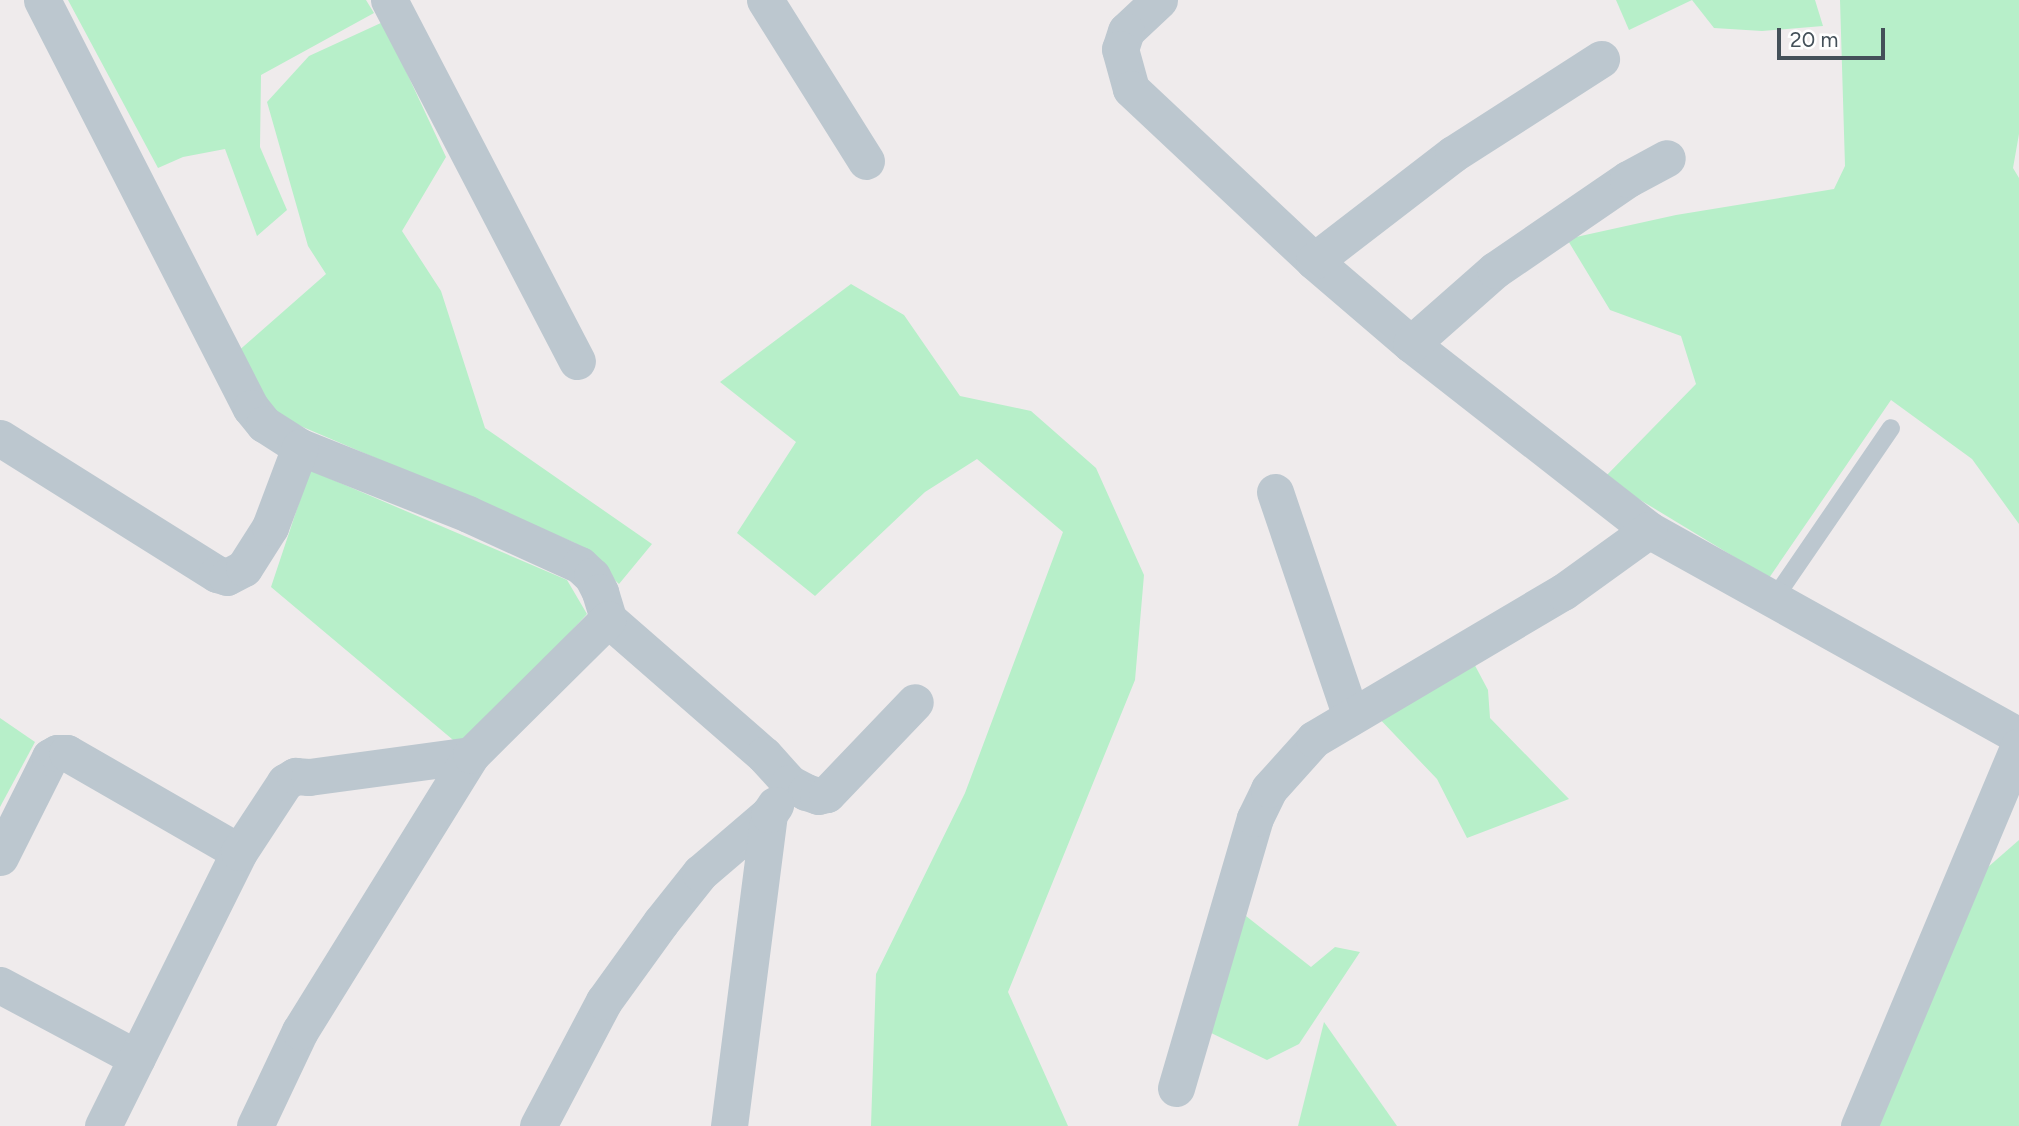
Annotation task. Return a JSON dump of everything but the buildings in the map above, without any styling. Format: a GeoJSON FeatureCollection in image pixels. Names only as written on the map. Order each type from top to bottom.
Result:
{"type":"FeatureCollection","features":[{"type":"Feature","properties":{"kind":"street"},"geometry":{"type":"LineString","coordinates":[[42,0],[251,408],[264,424],[300,447],[468,514],[580,565],[592,576],[608,619],[764,755],[789,783],[818,796],[827,794],[915,702]]}},
{"type":"Feature","properties":{"kind":"street"},"geometry":{"type":"LineString","coordinates":[[388,0],[577,361]]}},
{"type":"Feature","properties":{"kind":"street"},"geometry":{"type":"LineString","coordinates":[[765,0],[866,162]]}},
{"type":"Feature","properties":{"kind":"street"},"geometry":{"type":"LineString","coordinates":[[1158,0],[1126,31],[1120,49],[1131,89],[1314,261],[1411,344],[1555,460],[1649,530],[2019,736]]}},
{"type":"Feature","properties":{"kind":"street"},"geometry":{"type":"LineString","coordinates":[[1314,261],[1453,154],[1601,59]]}},
{"type":"Feature","properties":{"kind":"street"},"geometry":{"type":"LineString","coordinates":[[1411,344],[1495,270],[1628,179],[1667,158]]}},
{"type":"Feature","properties":{"kind":"street"},"geometry":{"type":"LineString","coordinates":[[0,438],[217,574],[227,577],[244,568],[270,527],[300,447]]}},
{"type":"Feature","properties":{"kind":"street"},"geometry":{"type":"LineString","coordinates":[[1275,492],[1350,716]]}},
{"type":"Feature","properties":{"kind":"street"},"geometry":{"type":"LineString","coordinates":[[1176,1088],[1255,818],[1269,789],[1314,739],[1563,593],[1649,530]]}},
{"type":"Feature","properties":{"kind":"street"},"geometry":{"type":"LineString","coordinates":[[255,1126],[300,1031],[471,755],[608,619]]}},
{"type":"Feature","properties":{"kind":"street"},"geometry":{"type":"LineString","coordinates":[[1859,1126],[2019,746]]}},
{"type":"Feature","properties":{"kind":"street"},"geometry":{"type":"LineString","coordinates":[[0,857],[50,757],[57,753],[67,753],[239,852]]}},
{"type":"Feature","properties":{"kind":"street"},"geometry":{"type":"LineString","coordinates":[[103,1126],[239,852],[285,782],[295,776],[309,778],[471,755]]}},
{"type":"Feature","properties":{"kind":"street"},"geometry":{"type":"LineString","coordinates":[[538,1126],[604,1001],[661,922],[700,873],[769,814],[789,783]]}},
{"type":"Feature","properties":{"kind":"street"},"geometry":{"type":"LineString","coordinates":[[729,1126],[769,814]]}},
{"type":"Feature","properties":{"kind":"street"},"geometry":{"type":"LineString","coordinates":[[0,985],[137,1058]]}},
{"type":"Feature","properties":{"kind":"lane"},"geometry":{"type":"LineString","coordinates":[[1774,599],[1891,428]]}},
{"type":"Feature","properties":{"kind":"green space"},"geometry":{"type":"Polygon","coordinates":[[[68,0],[366,0],[374,13],[261,75],[260,147],[287,210],[257,236],[225,149],[183,157],[158,168],[68,0]]]}},
{"type":"Feature","properties":{"kind":"green space"},"geometry":{"type":"Polygon","coordinates":[[[1616,0],[1692,0],[1629,30],[1616,0]]]}},
{"type":"Feature","properties":{"kind":"green space"},"geometry":{"type":"Polygon","coordinates":[[[1692,0],[1815,0],[1823,26],[1762,31],[1714,28],[1692,0]]]}},
{"type":"Feature","properties":{"kind":"green space"},"geometry":{"type":"Polygon","coordinates":[[[1840,0],[2019,0],[2019,134],[2013,168],[2019,178],[2019,524],[1972,459],[1891,400],[1769,578],[1604,478],[1696,384],[1681,336],[1610,310],[1567,239],[1676,215],[1834,189],[1845,166],[1840,0]]]}},
{"type":"Feature","properties":{"kind":"green space"},"geometry":{"type":"Polygon","coordinates":[[[383,22],[446,157],[402,231],[441,291],[485,428],[652,544],[619,584],[575,543],[270,413],[236,353],[326,274],[308,246],[267,102],[309,56],[383,22]]]}},
{"type":"Feature","properties":{"kind":"green space"},"geometry":{"type":"Polygon","coordinates":[[[851,284],[904,315],[960,396],[1031,411],[1096,468],[1144,575],[1135,680],[1008,992],[1068,1126],[871,1126],[876,974],[965,793],[1063,532],[977,459],[925,492],[815,596],[737,533],[796,442],[720,382],[851,284]]]}},
{"type":"Feature","properties":{"kind":"green space"},"geometry":{"type":"Polygon","coordinates":[[[310,470],[567,580],[587,614],[486,724],[471,755],[271,587],[310,470]]]}},
{"type":"Feature","properties":{"kind":"green space"},"geometry":{"type":"Polygon","coordinates":[[[1471,658],[1488,690],[1490,718],[1569,799],[1467,838],[1437,779],[1374,713],[1471,658]]]}},
{"type":"Feature","properties":{"kind":"green space"},"geometry":{"type":"Polygon","coordinates":[[[0,718],[35,742],[0,807],[0,718]]]}},
{"type":"Feature","properties":{"kind":"green space"},"geometry":{"type":"Polygon","coordinates":[[[2019,840],[2019,1126],[1867,1126],[1956,895],[2019,840]]]}},
{"type":"Feature","properties":{"kind":"green space"},"geometry":{"type":"Polygon","coordinates":[[[1246,916],[1311,967],[1335,947],[1360,952],[1299,1044],[1267,1060],[1207,1031],[1246,916]]]}},
{"type":"Feature","properties":{"kind":"green space"},"geometry":{"type":"Polygon","coordinates":[[[1324,1022],[1397,1126],[1298,1126],[1324,1022]]]}}]}
